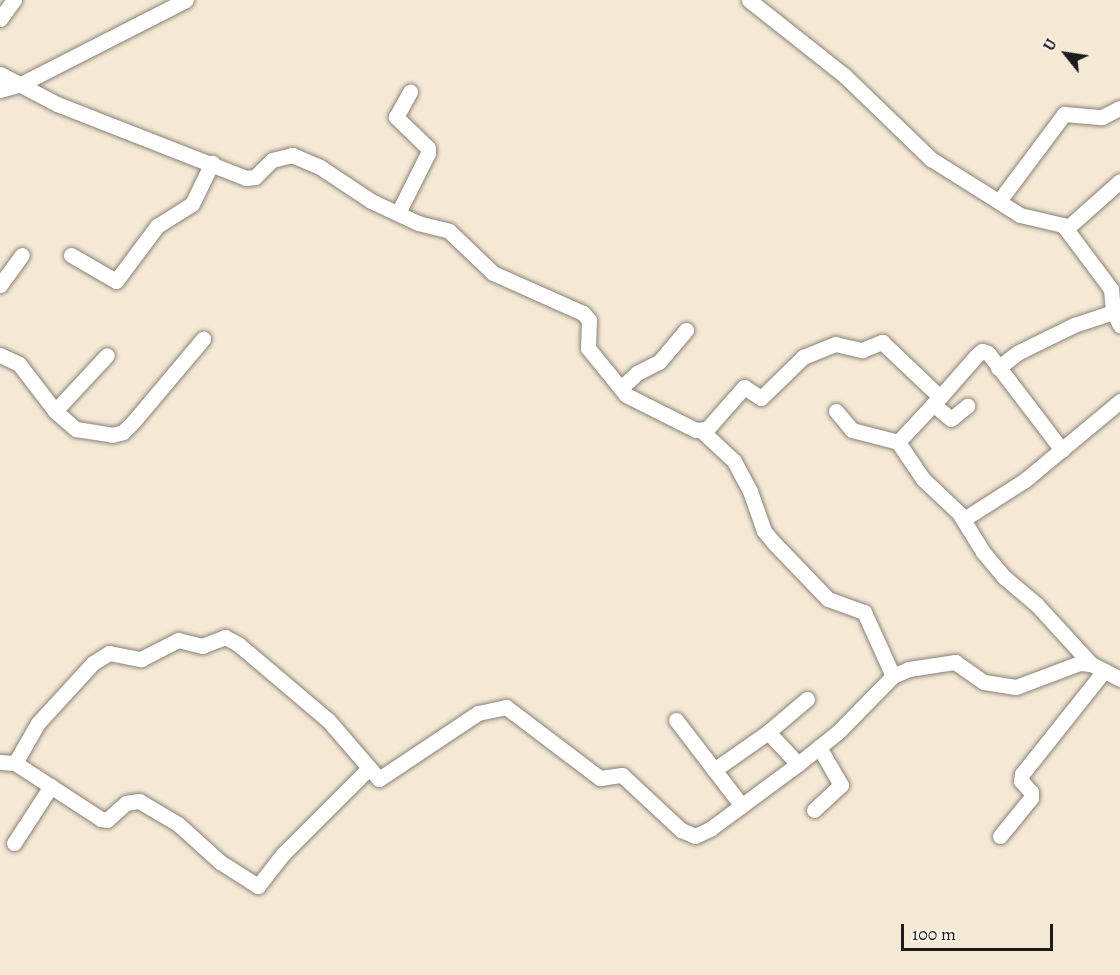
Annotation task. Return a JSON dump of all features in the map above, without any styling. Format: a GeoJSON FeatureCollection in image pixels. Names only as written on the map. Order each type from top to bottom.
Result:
{"type":"FeatureCollection","features":[{"type":"Feature","properties":{"kind":"street"},"geometry":{"type":"LineString","coordinates":[[0,19],[14,0]]}},
{"type":"Feature","properties":{"kind":"street"},"geometry":{"type":"LineString","coordinates":[[0,90],[21,84],[186,0]]}},
{"type":"Feature","properties":{"kind":"street"},"geometry":{"type":"LineString","coordinates":[[749,0],[854,84],[931,159],[1020,215],[1066,229],[1115,287],[1117,319],[1074,325],[1017,353],[998,368]]}},
{"type":"Feature","properties":{"kind":"street"},"geometry":{"type":"LineString","coordinates":[[0,74],[57,104],[246,178],[255,177],[272,160],[292,155],[320,167],[371,201],[418,224],[449,231],[493,273],[583,313],[589,320],[588,348],[621,388],[643,405],[702,432],[738,468],[764,531],[828,599],[864,612],[893,676]]}},
{"type":"Feature","properties":{"kind":"street"},"geometry":{"type":"LineString","coordinates":[[398,213],[428,153],[428,148],[396,117],[410,92]]}},
{"type":"Feature","properties":{"kind":"street"},"geometry":{"type":"LineString","coordinates":[[999,201],[1064,114],[1102,117],[1120,108]]}},
{"type":"Feature","properties":{"kind":"street"},"geometry":{"type":"LineString","coordinates":[[71,255],[116,281],[157,226],[192,204],[212,163]]}},
{"type":"Feature","properties":{"kind":"street"},"geometry":{"type":"LineString","coordinates":[[1066,229],[1120,181]]}},
{"type":"Feature","properties":{"kind":"street"},"geometry":{"type":"LineString","coordinates":[[0,285],[22,255]]}},
{"type":"Feature","properties":{"kind":"street"},"geometry":{"type":"LineString","coordinates":[[621,388],[637,373],[659,362],[686,330]]}},
{"type":"Feature","properties":{"kind":"street"},"geometry":{"type":"LineString","coordinates":[[0,356],[19,364],[55,411],[76,429],[93,435],[123,432],[203,339]]}},
{"type":"Feature","properties":{"kind":"street"},"geometry":{"type":"LineString","coordinates":[[702,432],[744,387],[761,398],[803,357],[842,343],[856,350],[878,342],[888,344],[951,419],[967,406]]}},
{"type":"Feature","properties":{"kind":"street"},"geometry":{"type":"LineString","coordinates":[[897,442],[982,351],[1062,450]]}},
{"type":"Feature","properties":{"kind":"street"},"geometry":{"type":"LineString","coordinates":[[55,411],[107,355]]}},
{"type":"Feature","properties":{"kind":"street"},"geometry":{"type":"LineString","coordinates":[[964,519],[1024,480],[1120,401]]}},
{"type":"Feature","properties":{"kind":"street"},"geometry":{"type":"LineString","coordinates":[[836,411],[852,430],[897,442],[923,478],[964,519],[983,552],[1004,577],[1037,605],[1098,667],[1120,679]]}},
{"type":"Feature","properties":{"kind":"street"},"geometry":{"type":"LineString","coordinates":[[369,768],[283,854],[258,886],[220,862],[178,824],[139,801],[126,803],[107,820],[7,762],[38,723],[93,663],[109,653],[141,659],[178,640],[202,646],[225,637],[238,644],[328,720],[369,768],[382,778],[478,713],[506,706],[600,778],[622,774],[681,830],[695,836],[742,806],[798,764],[893,676],[955,662],[984,682],[1016,687],[1067,666],[1098,667]]}},
{"type":"Feature","properties":{"kind":"street"},"geometry":{"type":"LineString","coordinates":[[1000,836],[1031,798],[1031,792],[1021,781],[1022,774],[1098,667]]}},
{"type":"Feature","properties":{"kind":"street"},"geometry":{"type":"LineString","coordinates":[[714,770],[768,732],[807,699]]}},
{"type":"Feature","properties":{"kind":"street"},"geometry":{"type":"LineString","coordinates":[[676,720],[742,806]]}},
{"type":"Feature","properties":{"kind":"street"},"geometry":{"type":"LineString","coordinates":[[768,732],[798,764]]}},
{"type":"Feature","properties":{"kind":"street"},"geometry":{"type":"LineString","coordinates":[[814,810],[841,785],[819,747]]}},
{"type":"Feature","properties":{"kind":"street"},"geometry":{"type":"LineString","coordinates":[[14,843],[51,786]]}}]}
